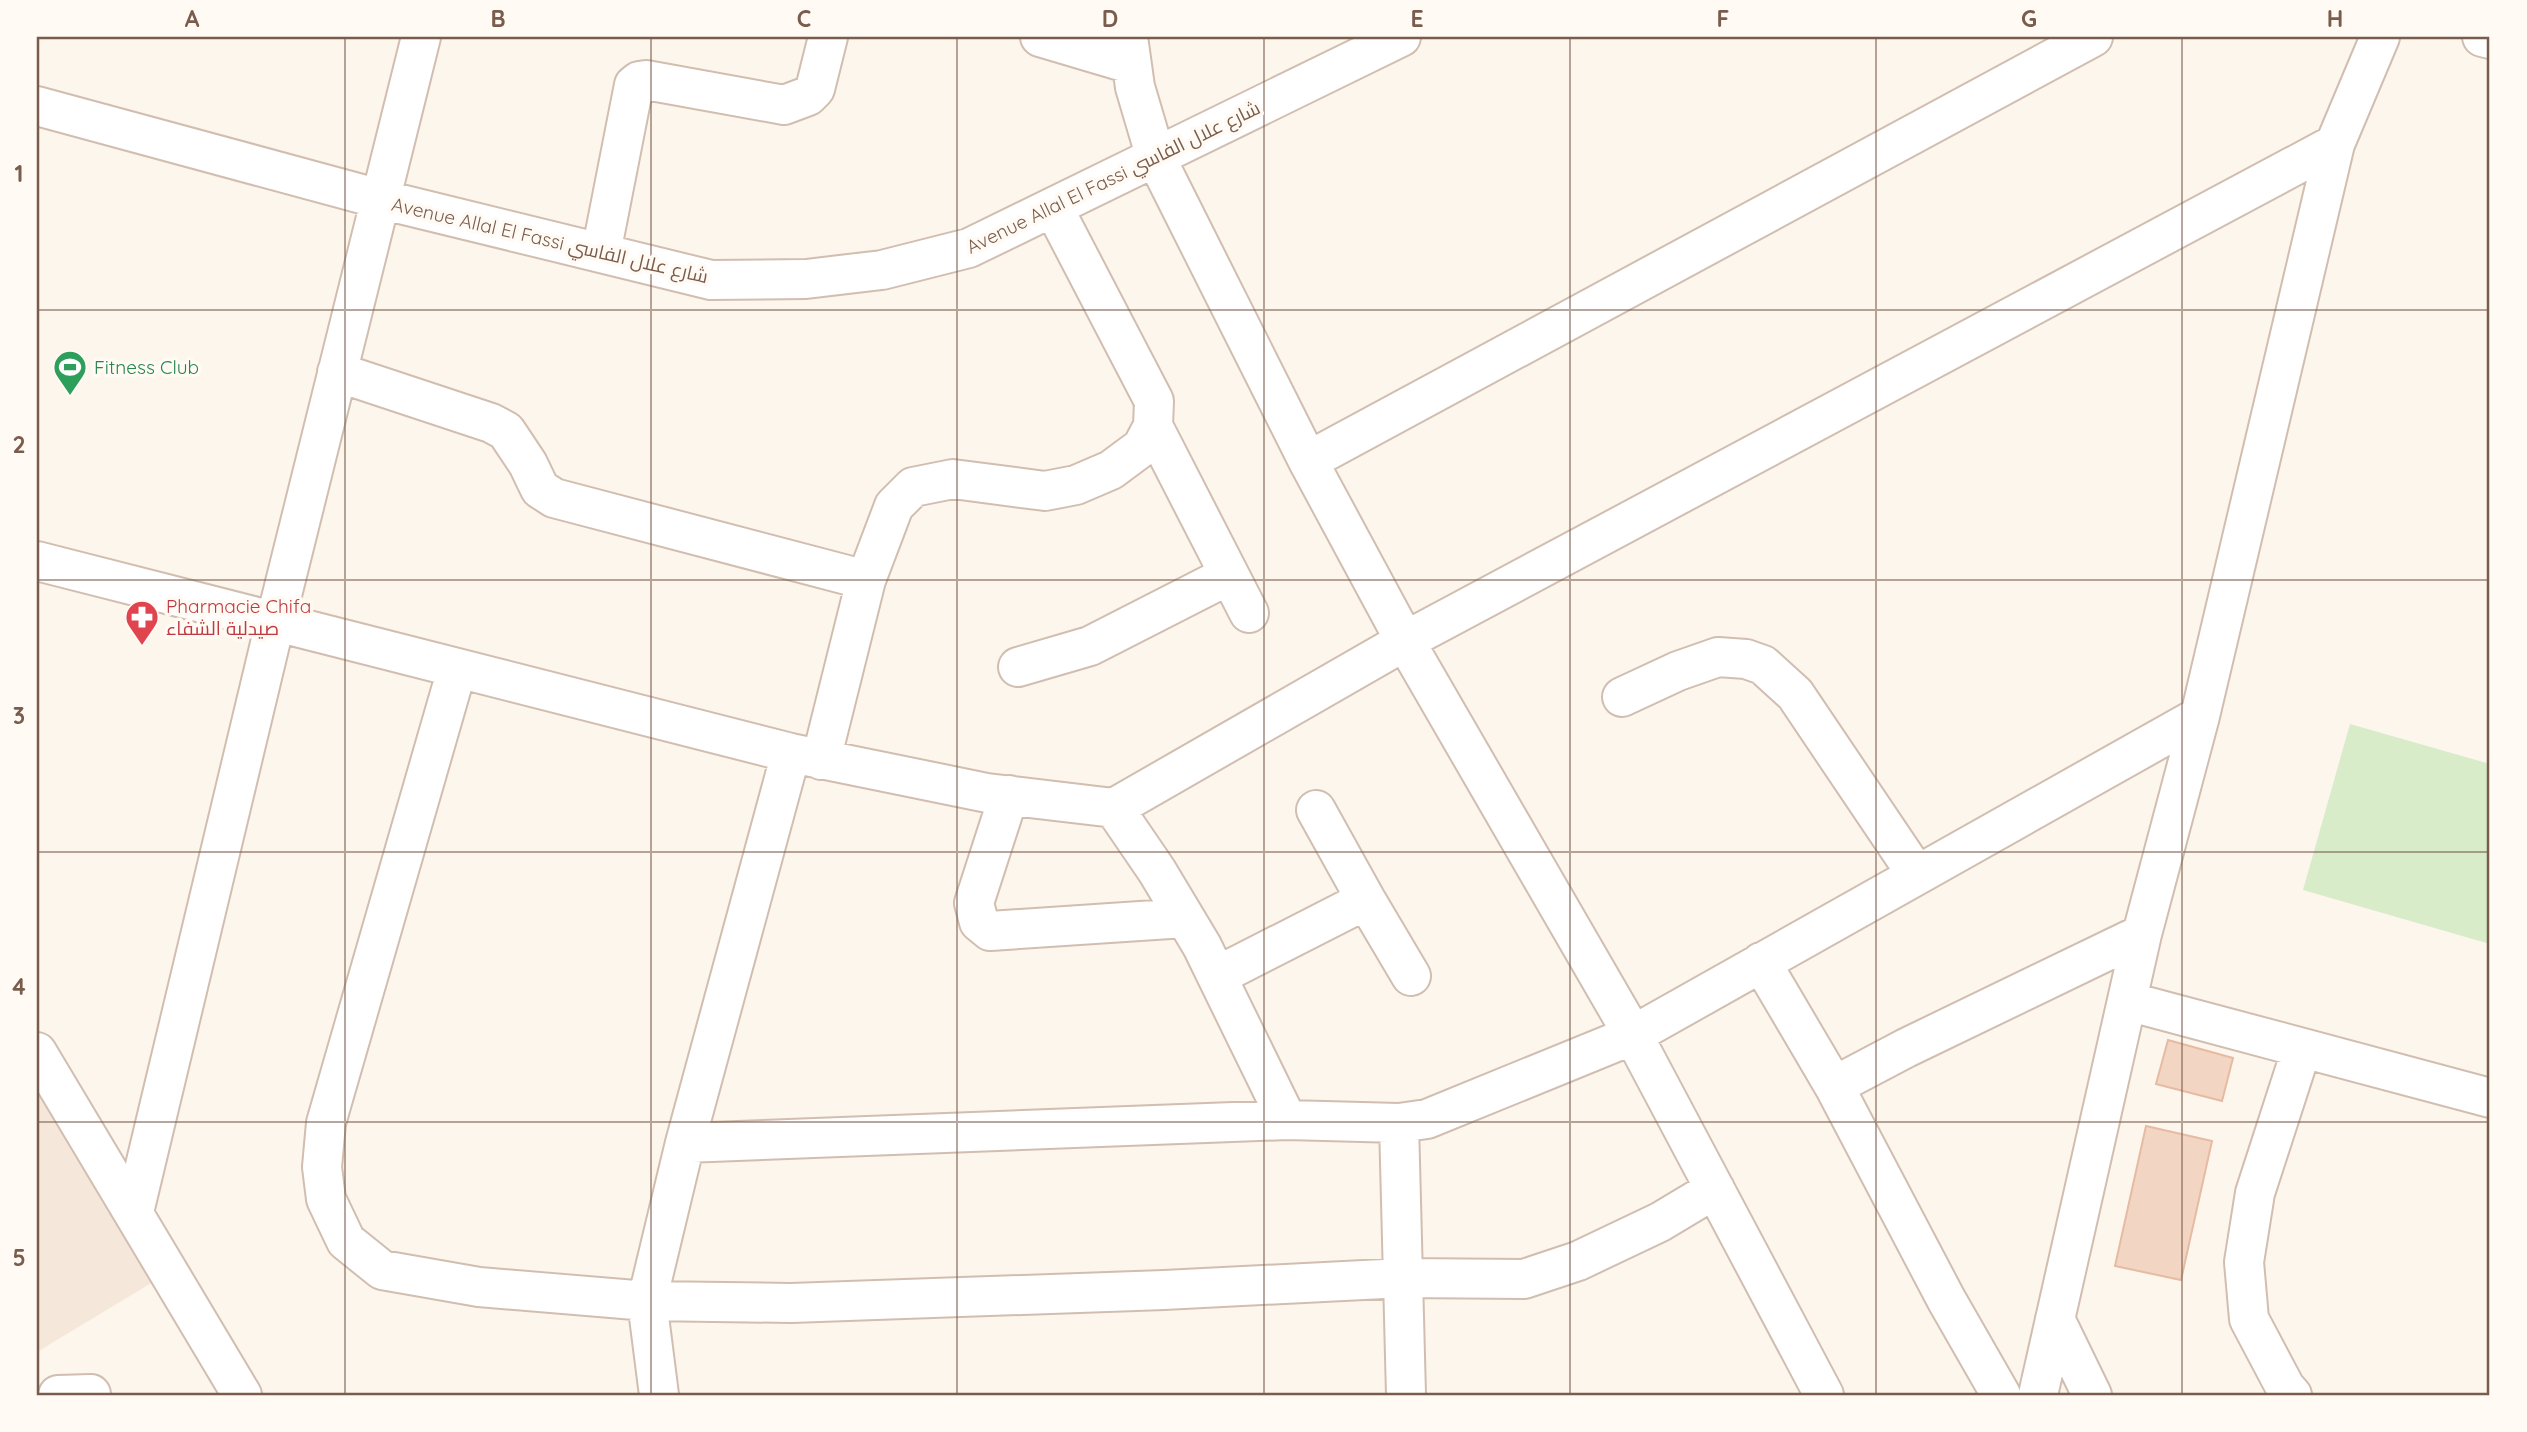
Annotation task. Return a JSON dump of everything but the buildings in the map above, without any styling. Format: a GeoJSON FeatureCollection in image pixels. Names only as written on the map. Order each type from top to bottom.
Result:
{"type":"FeatureCollection","features":[{"type":"Feature","properties":{"kind":"street"},"geometry":{"type":"LineString","coordinates":[[134,1212],[275,624],[421,37]]}},
{"type":"Feature","properties":{"kind":"street"},"geometry":{"type":"LineString","coordinates":[[601,253],[634,85],[639,80],[784,105],[808,96],[815,89],[828,37]]}},
{"type":"Feature","properties":{"kind":"street"},"geometry":{"type":"LineString","coordinates":[[1040,37],[1129,51],[1135,87],[1156,158],[1308,461],[1405,641],[1633,1035],[1824,1395]]}},
{"type":"Feature","properties":{"kind":"street","name":"Avenue Allal El Fassi شارع علال الفاسي"},"geometry":{"type":"LineString","coordinates":[[37,106],[380,199],[711,280],[806,279],[882,270],[969,248],[1401,37]]}},
{"type":"Feature","properties":{"kind":"street"},"geometry":{"type":"LineString","coordinates":[[1308,461],[2093,37]]}},
{"type":"Feature","properties":{"kind":"street"},"geometry":{"type":"LineString","coordinates":[[2038,1395],[2142,934],[2200,716],[2335,144],[2380,37]]}},
{"type":"Feature","properties":{"kind":"street"},"geometry":{"type":"LineString","coordinates":[[2482,37],[2490,39]]}},
{"type":"Feature","properties":{"kind":"street"},"geometry":{"type":"LineString","coordinates":[[37,561],[275,624],[806,757],[1009,795],[1114,808],[1405,641],[2335,144]]}},
{"type":"Feature","properties":{"kind":"street"},"geometry":{"type":"LineString","coordinates":[[659,1395],[647,1301],[685,1143],[806,757],[894,506],[913,486],[953,479],[1045,491],[1076,485],[1111,470],[1142,447],[1153,426],[1154,401],[1053,207]]}},
{"type":"Feature","properties":{"kind":"street"},"geometry":{"type":"LineString","coordinates":[[337,372],[491,423],[506,431],[528,464],[540,489],[554,498],[866,580]]}},
{"type":"Feature","properties":{"kind":"street"},"geometry":{"type":"LineString","coordinates":[[1153,426],[1249,612]]}},
{"type":"Feature","properties":{"kind":"street"},"geometry":{"type":"LineString","coordinates":[[1018,667],[1090,646],[1229,575]]}},
{"type":"Feature","properties":{"kind":"street"},"geometry":{"type":"LineString","coordinates":[[1622,697],[1678,671],[1718,657],[1746,659],[1763,665],[1795,694],[1917,876]]}},
{"type":"Feature","properties":{"kind":"street"},"geometry":{"type":"LineString","coordinates":[[457,668],[326,1123],[322,1167],[326,1199],[346,1241],[382,1269],[480,1287],[647,1301],[791,1303],[1164,1290],[1403,1278],[1524,1279],[1578,1261],[1660,1222],[1715,1189]]}},
{"type":"Feature","properties":{"kind":"street"},"geometry":{"type":"LineString","coordinates":[[685,1143],[1287,1120],[1399,1123],[1427,1119],[1633,1035],[2200,716]]}},
{"type":"Feature","properties":{"kind":"street"},"geometry":{"type":"LineString","coordinates":[[1009,795],[974,903],[979,922],[990,931],[1185,918]]}},
{"type":"Feature","properties":{"kind":"street"},"geometry":{"type":"LineString","coordinates":[[1114,808],[1185,918],[1217,976],[1287,1120]]}},
{"type":"Feature","properties":{"kind":"street"},"geometry":{"type":"LineString","coordinates":[[1316,810],[1411,976]]}},
{"type":"Feature","properties":{"kind":"street"},"geometry":{"type":"LineString","coordinates":[[1217,976],[1366,900]]}},
{"type":"Feature","properties":{"kind":"street"},"geometry":{"type":"LineString","coordinates":[[1833,1086],[2142,934]]}},
{"type":"Feature","properties":{"kind":"street"},"geometry":{"type":"LineString","coordinates":[[1761,962],[1833,1086],[1946,1299],[2001,1395]]}},
{"type":"Feature","properties":{"kind":"street"},"geometry":{"type":"LineString","coordinates":[[2127,1001],[2490,1098]]}},
{"type":"Feature","properties":{"kind":"street"},"geometry":{"type":"LineString","coordinates":[[2292,1395],[2249,1319],[2244,1262],[2255,1193],[2302,1048]]}},
{"type":"Feature","properties":{"kind":"street"},"geometry":{"type":"LineString","coordinates":[[37,1052],[242,1395]]}},
{"type":"Feature","properties":{"kind":"street"},"geometry":{"type":"LineString","coordinates":[[1399,1123],[1406,1395]]}},
{"type":"Feature","properties":{"kind":"street"},"geometry":{"type":"LineString","coordinates":[[2055,1319],[2092,1395]]}},
{"type":"Feature","properties":{"kind":"shaded area"},"geometry":{"type":"Polygon","coordinates":[[[37,1089],[153,1282],[37,1352],[37,1089]]]}},
{"type":"Feature","properties":{"kind":"green space"},"geometry":{"type":"Polygon","coordinates":[[[2350,724],[2490,764],[2490,944],[2303,890],[2350,724]]]}},
{"type":"Feature","properties":{"kind":"place","name":"Fitness Club"},"geometry":{"type":"Point","coordinates":[70,397]}},
{"type":"Feature","properties":{"kind":"place","name":"Pharmacie Chifa صيدلية الشفاء"},"geometry":{"type":"Point","coordinates":[142,647]}}]}
